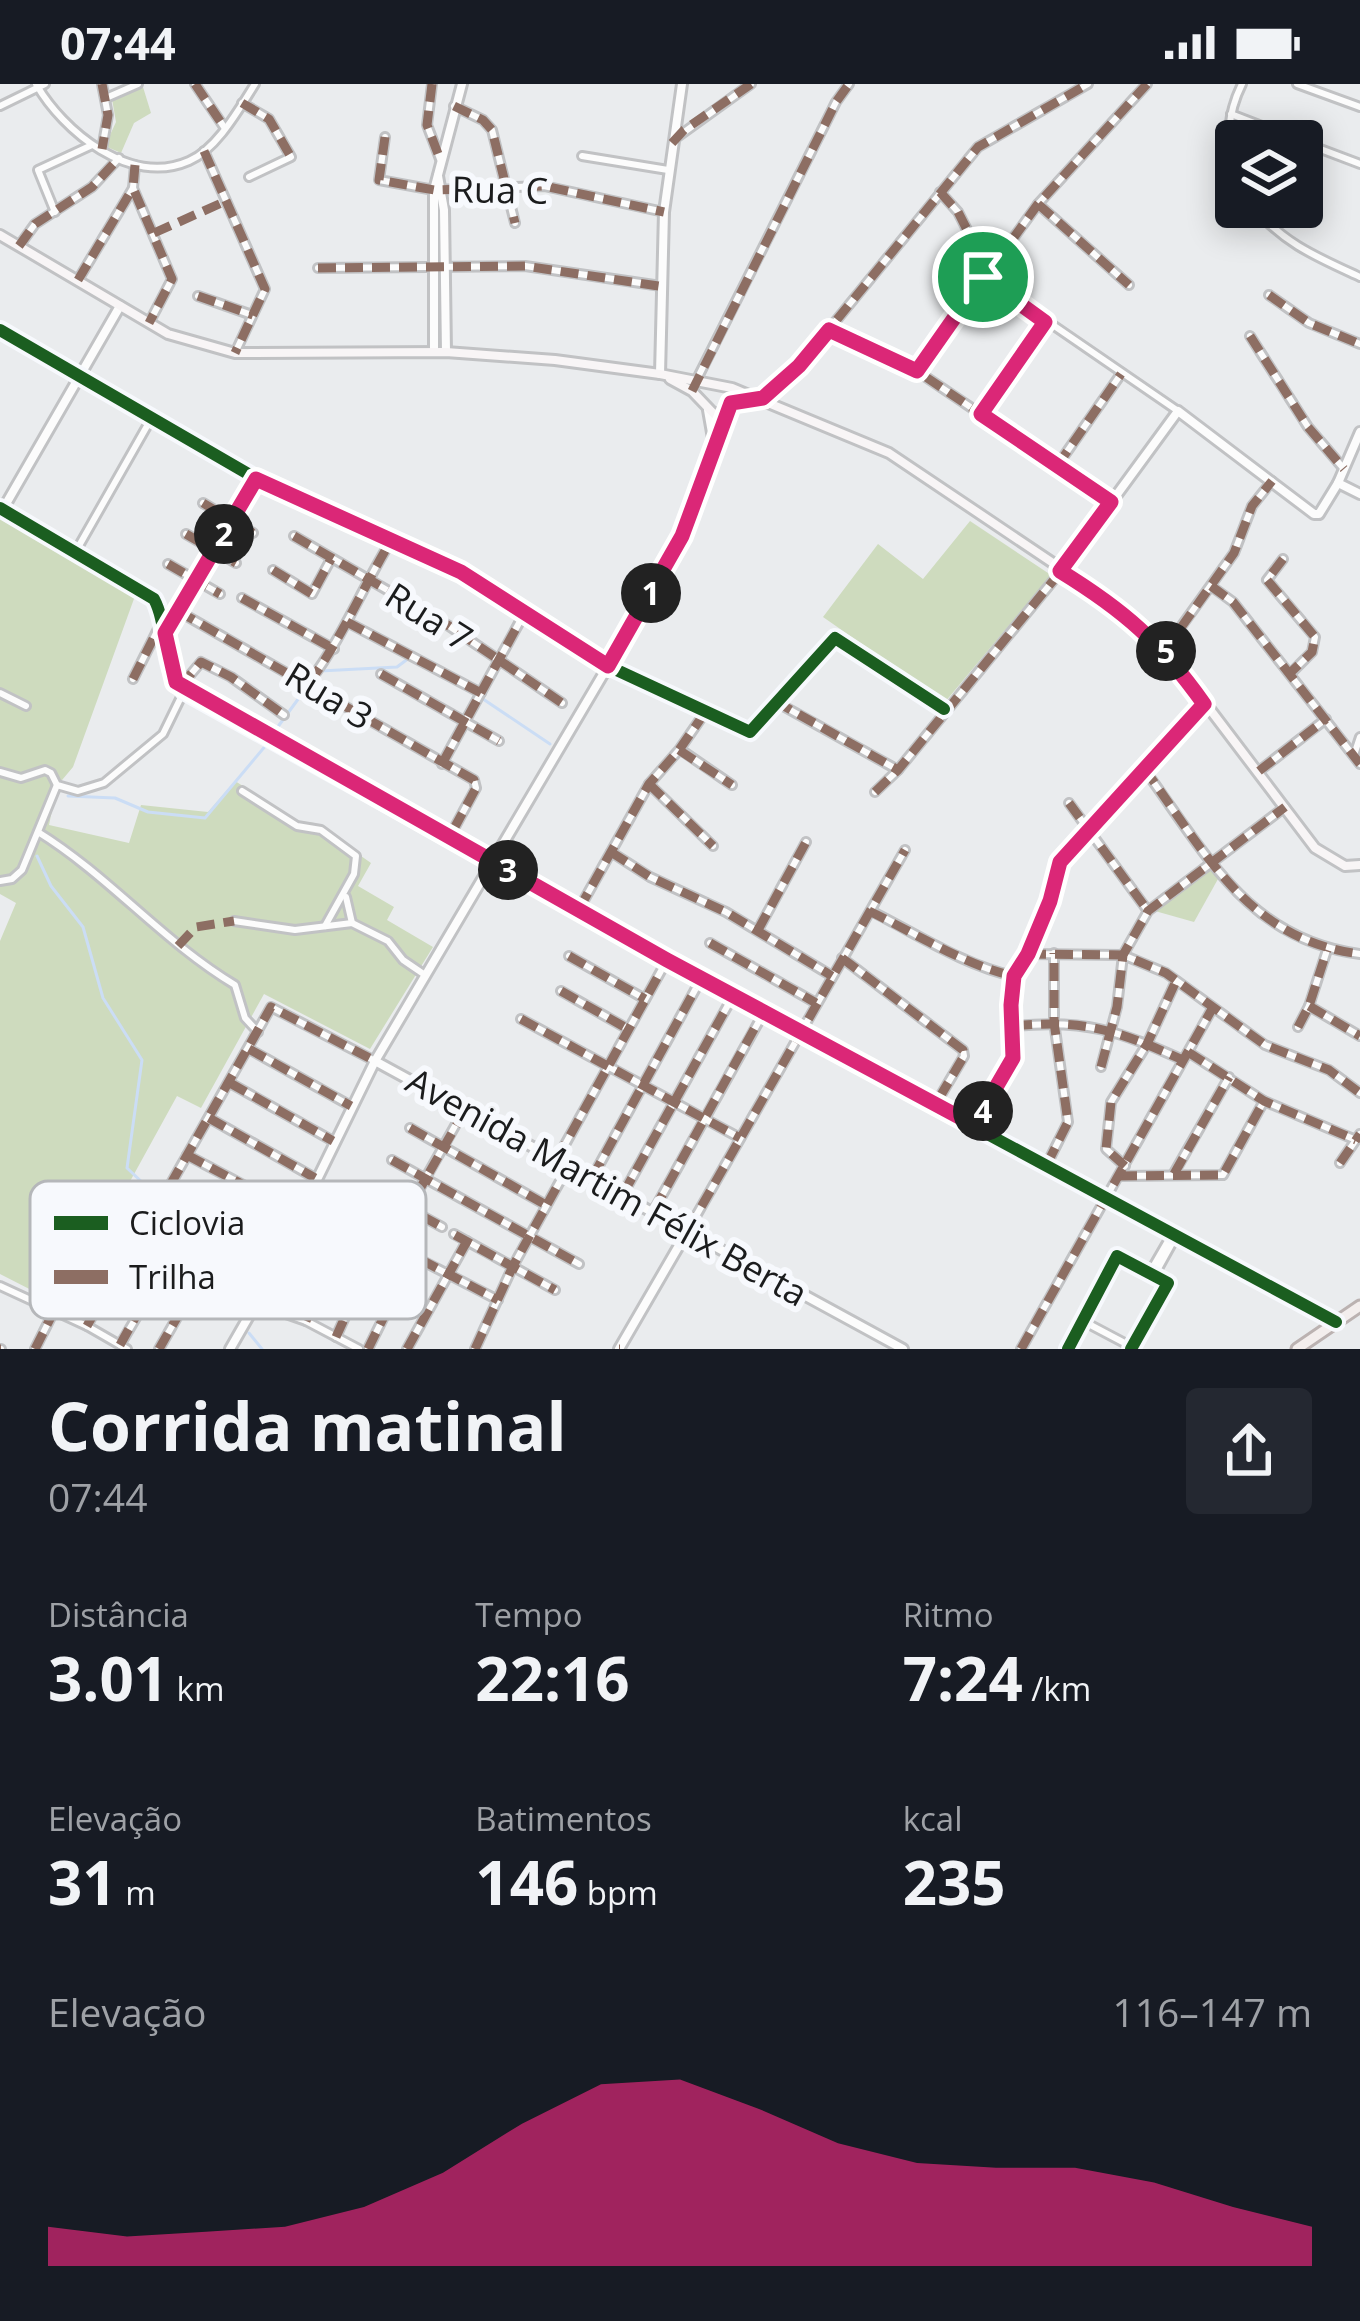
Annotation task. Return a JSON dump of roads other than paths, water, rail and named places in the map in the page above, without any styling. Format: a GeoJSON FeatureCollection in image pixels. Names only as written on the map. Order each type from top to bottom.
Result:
{"type":"FeatureCollection","features":[{"type":"Feature","properties":{"kind":"main road"},"geometry":{"type":"LineString","coordinates":[[0,235],[168,334],[235,353],[446,352],[662,374],[761,398],[889,453],[1117,606],[1165,650],[1315,848],[1345,866],[1360,865]]}},
{"type":"Feature","properties":{"kind":"main road"},"geometry":{"type":"LineString","coordinates":[[662,374],[692,391],[717,414],[761,398]]}},
{"type":"Feature","properties":{"kind":"main road"},"geometry":{"type":"LineString","coordinates":[[706,407],[706,394],[719,388],[728,392],[729,407]]}},
{"type":"Feature","properties":{"kind":"main road"},"geometry":{"type":"LineString","coordinates":[[1297,1349],[1360,1306]]}},
{"type":"Feature","properties":{"kind":"street"},"geometry":{"type":"LineString","coordinates":[[101,84],[108,115],[102,149]]}},
{"type":"Feature","properties":{"kind":"street"},"geometry":{"type":"LineString","coordinates":[[106,98],[138,84]]}},
{"type":"Feature","properties":{"kind":"street"},"geometry":{"type":"LineString","coordinates":[[195,84],[224,127]]}},
{"type":"Feature","properties":{"kind":"street"},"geometry":{"type":"LineString","coordinates":[[0,106],[39,85],[54,113],[72,131],[135,165],[166,167],[188,162],[204,151],[255,84]]}},
{"type":"Feature","properties":{"kind":"street"},"geometry":{"type":"LineString","coordinates":[[432,84],[427,125],[440,159]]}},
{"type":"Feature","properties":{"kind":"street"},"geometry":{"type":"LineString","coordinates":[[446,352],[446,266],[437,174],[462,84]]}},
{"type":"Feature","properties":{"kind":"street"},"geometry":{"type":"LineString","coordinates":[[662,374],[664,212],[682,84]]}},
{"type":"Feature","properties":{"kind":"street"},"geometry":{"type":"LineString","coordinates":[[679,129],[751,84]]}},
{"type":"Feature","properties":{"kind":"street"},"geometry":{"type":"LineString","coordinates":[[692,391],[849,84]]}},
{"type":"Feature","properties":{"kind":"street"},"geometry":{"type":"LineString","coordinates":[[761,398],[799,366],[979,147],[1088,84]]}},
{"type":"Feature","properties":{"kind":"street"},"geometry":{"type":"LineString","coordinates":[[917,371],[1038,204],[1147,84]]}},
{"type":"Feature","properties":{"kind":"street"},"geometry":{"type":"LineString","coordinates":[[1231,120],[1241,84]]}},
{"type":"Feature","properties":{"kind":"street"},"geometry":{"type":"LineString","coordinates":[[1297,84],[1360,107]]}},
{"type":"Feature","properties":{"kind":"street"},"geometry":{"type":"LineString","coordinates":[[242,104],[269,119],[290,157],[249,177]]}},
{"type":"Feature","properties":{"kind":"street"},"geometry":{"type":"LineString","coordinates":[[454,106],[493,130],[514,223]]}},
{"type":"Feature","properties":{"kind":"street"},"geometry":{"type":"LineString","coordinates":[[1231,114],[1247,120]]}},
{"type":"Feature","properties":{"kind":"street","name":"Rua C"},"geometry":{"type":"LineString","coordinates":[[385,136],[379,180],[438,189],[544,186],[664,212]]}},
{"type":"Feature","properties":{"kind":"street"},"geometry":{"type":"LineString","coordinates":[[55,212],[38,170],[94,144]]}},
{"type":"Feature","properties":{"kind":"street"},"geometry":{"type":"LineString","coordinates":[[1323,150],[1360,164]]}},
{"type":"Feature","properties":{"kind":"street"},"geometry":{"type":"LineString","coordinates":[[204,151],[265,290],[235,353]]}},
{"type":"Feature","properties":{"kind":"street"},"geometry":{"type":"LineString","coordinates":[[583,156],[668,170]]}},
{"type":"Feature","properties":{"kind":"street"},"geometry":{"type":"LineString","coordinates":[[20,246],[35,224],[92,188],[119,158]]}},
{"type":"Feature","properties":{"kind":"street"},"geometry":{"type":"LineString","coordinates":[[78,280],[133,188],[135,165]]}},
{"type":"Feature","properties":{"kind":"street"},"geometry":{"type":"LineString","coordinates":[[133,188],[172,279],[149,322]]}},
{"type":"Feature","properties":{"kind":"street"},"geometry":{"type":"LineString","coordinates":[[434,352],[438,189]]}},
{"type":"Feature","properties":{"kind":"street"},"geometry":{"type":"LineString","coordinates":[[940,192],[958,212],[986,274],[1045,322],[1178,411],[1310,512],[1319,514],[1338,484],[1360,432]]}},
{"type":"Feature","properties":{"kind":"street"},"geometry":{"type":"LineString","coordinates":[[1038,204],[1129,285]]}},
{"type":"Feature","properties":{"kind":"street"},"geometry":{"type":"LineString","coordinates":[[1273,228],[1285,240],[1360,278]]}},
{"type":"Feature","properties":{"kind":"street"},"geometry":{"type":"LineString","coordinates":[[318,268],[525,266],[665,287]]}},
{"type":"Feature","properties":{"kind":"street"},"geometry":{"type":"LineString","coordinates":[[1268,295],[1309,323],[1360,344]]}},
{"type":"Feature","properties":{"kind":"street"},"geometry":{"type":"LineString","coordinates":[[199,296],[253,316]]}},
{"type":"Feature","properties":{"kind":"street"},"geometry":{"type":"LineString","coordinates":[[120,306],[2,508],[149,595],[159,606],[173,676],[182,689],[700,979],[1336,1322]]}},
{"type":"Feature","properties":{"kind":"street"},"geometry":{"type":"LineString","coordinates":[[981,414],[1045,322]]}},
{"type":"Feature","properties":{"kind":"street"},"geometry":{"type":"LineString","coordinates":[[829,330],[917,371],[1111,502]]}},
{"type":"Feature","properties":{"kind":"street"},"geometry":{"type":"LineString","coordinates":[[0,348],[4,332],[256,479],[461,572],[608,666],[750,732],[835,638],[944,709]]}},
{"type":"Feature","properties":{"kind":"street"},"geometry":{"type":"LineString","coordinates":[[1250,336],[1308,427],[1344,470]]}},
{"type":"Feature","properties":{"kind":"street"},"geometry":{"type":"LineString","coordinates":[[1057,466],[1121,374]]}},
{"type":"Feature","properties":{"kind":"street","name":"Avenida Martim Félix Berta"},"geometry":{"type":"LineString","coordinates":[[706,407],[714,451]]}},
{"type":"Feature","properties":{"kind":"street","name":"Avenida Martim Félix Berta"},"geometry":{"type":"LineString","coordinates":[[375,1061],[674,554],[729,407]]}},
{"type":"Feature","properties":{"kind":"street"},"geometry":{"type":"LineString","coordinates":[[875,792],[1060,571],[1178,411]]}},
{"type":"Feature","properties":{"kind":"street"},"geometry":{"type":"LineString","coordinates":[[76,551],[152,419]]}},
{"type":"Feature","properties":{"kind":"street"},"geometry":{"type":"LineString","coordinates":[[165,633],[256,479]]}},
{"type":"Feature","properties":{"kind":"street"},"geometry":{"type":"LineString","coordinates":[[1165,650],[1234,553],[1252,506],[1272,481]]}},
{"type":"Feature","properties":{"kind":"street"},"geometry":{"type":"LineString","coordinates":[[1338,484],[1360,494]]}},
{"type":"Feature","properties":{"kind":"street"},"geometry":{"type":"LineString","coordinates":[[202,503],[254,533]]}},
{"type":"Feature","properties":{"kind":"street"},"geometry":{"type":"LineString","coordinates":[[186,534],[236,563]]}},
{"type":"Feature","properties":{"kind":"street","name":"Rua 7"},"geometry":{"type":"LineString","coordinates":[[294,536],[449,626],[562,703]]}},
{"type":"Feature","properties":{"kind":"street"},"geometry":{"type":"LineString","coordinates":[[309,682],[334,649],[392,539]]}},
{"type":"Feature","properties":{"kind":"street"},"geometry":{"type":"LineString","coordinates":[[273,570],[312,594],[331,559]]}},
{"type":"Feature","properties":{"kind":"street"},"geometry":{"type":"LineString","coordinates":[[1283,559],[1267,580],[1315,637],[1312,652],[1290,673]]}},
{"type":"Feature","properties":{"kind":"street"},"geometry":{"type":"LineString","coordinates":[[169,564],[220,594]]}},
{"type":"Feature","properties":{"kind":"street"},"geometry":{"type":"LineString","coordinates":[[1211,586],[1233,602],[1360,764]]}},
{"type":"Feature","properties":{"kind":"street"},"geometry":{"type":"LineString","coordinates":[[242,598],[334,649]]}},
{"type":"Feature","properties":{"kind":"street","name":"Rua 3"},"geometry":{"type":"LineString","coordinates":[[178,610],[309,682],[476,784],[450,836]]}},
{"type":"Feature","properties":{"kind":"street"},"geometry":{"type":"LineString","coordinates":[[442,764],[525,611]]}},
{"type":"Feature","properties":{"kind":"street"},"geometry":{"type":"LineString","coordinates":[[133,679],[163,619]]}},
{"type":"Feature","properties":{"kind":"street"},"geometry":{"type":"LineString","coordinates":[[347,622],[482,694]]}},
{"type":"Feature","properties":{"kind":"street"},"geometry":{"type":"LineString","coordinates":[[57,785],[78,791],[104,783],[164,734],[182,689],[201,662],[284,715]]}},
{"type":"Feature","properties":{"kind":"street"},"geometry":{"type":"LineString","coordinates":[[381,674],[499,741]]}},
{"type":"Feature","properties":{"kind":"street"},"geometry":{"type":"LineString","coordinates":[[0,693],[26,706]]}},
{"type":"Feature","properties":{"kind":"street"},"geometry":{"type":"LineString","coordinates":[[775,701],[898,770]]}},
{"type":"Feature","properties":{"kind":"street"},"geometry":{"type":"LineString","coordinates":[[974,1125],[1010,1066],[1014,976],[1050,901],[1060,862],[1204,704]]}},
{"type":"Feature","properties":{"kind":"street"},"geometry":{"type":"LineString","coordinates":[[579,909],[649,784],[706,712]]}},
{"type":"Feature","properties":{"kind":"street"},"geometry":{"type":"LineString","coordinates":[[1259,770],[1326,718]]}},
{"type":"Feature","properties":{"kind":"street"},"geometry":{"type":"LineString","coordinates":[[1354,755],[1360,736]]}},
{"type":"Feature","properties":{"kind":"street"},"geometry":{"type":"LineString","coordinates":[[680,750],[732,785]]}},
{"type":"Feature","properties":{"kind":"street"},"geometry":{"type":"LineString","coordinates":[[1144,768],[1236,892],[1270,923],[1327,950],[1360,954]]}},
{"type":"Feature","properties":{"kind":"street"},"geometry":{"type":"LineString","coordinates":[[0,772],[21,778],[45,770],[57,785],[22,870],[0,881]]}},
{"type":"Feature","properties":{"kind":"street"},"geometry":{"type":"LineString","coordinates":[[649,784],[713,846]]}},
{"type":"Feature","properties":{"kind":"street"},"geometry":{"type":"LineString","coordinates":[[242,791],[297,826],[321,830],[356,856],[357,866],[345,895],[326,926]]}},
{"type":"Feature","properties":{"kind":"street"},"geometry":{"type":"LineString","coordinates":[[1070,803],[1148,911]]}},
{"type":"Feature","properties":{"kind":"street"},"geometry":{"type":"LineString","coordinates":[[1101,1067],[1117,1007],[1123,955],[1148,911],[1285,807]]}},
{"type":"Feature","properties":{"kind":"street"},"geometry":{"type":"LineString","coordinates":[[38,832],[71,853],[197,962],[235,985],[245,1018],[258,1032],[173,1181]]}},
{"type":"Feature","properties":{"kind":"street"},"geometry":{"type":"LineString","coordinates":[[758,930],[806,842]]}},
{"type":"Feature","properties":{"kind":"street"},"geometry":{"type":"LineString","coordinates":[[620,1349],[905,850]]}},
{"type":"Feature","properties":{"kind":"street"},"geometry":{"type":"LineString","coordinates":[[611,852],[650,878],[726,912],[832,976]]}},
{"type":"Feature","properties":{"kind":"street"},"geometry":{"type":"LineString","coordinates":[[345,895],[352,923]]}},
{"type":"Feature","properties":{"kind":"street"},"geometry":{"type":"LineString","coordinates":[[869,910],[983,970],[1014,976]]}},
{"type":"Feature","properties":{"kind":"street"},"geometry":{"type":"LineString","coordinates":[[234,921],[295,930],[352,923],[388,941],[403,960],[425,975]]}},
{"type":"Feature","properties":{"kind":"street"},"geometry":{"type":"LineString","coordinates":[[710,943],[816,1003]]}},
{"type":"Feature","properties":{"kind":"street"},"geometry":{"type":"LineString","coordinates":[[1298,1027],[1327,950]]}},
{"type":"Feature","properties":{"kind":"street"},"geometry":{"type":"LineString","coordinates":[[1047,1164],[1067,1125],[1054,1022],[1054,953]]}},
{"type":"Feature","properties":{"kind":"street"},"geometry":{"type":"LineString","coordinates":[[1028,954],[1123,955],[1176,981],[1265,1045],[1329,1070],[1360,1093]]}},
{"type":"Feature","properties":{"kind":"street"},"geometry":{"type":"LineString","coordinates":[[569,956],[645,999]]}},
{"type":"Feature","properties":{"kind":"street"},"geometry":{"type":"LineString","coordinates":[[842,958],[963,1050],[964,1056],[935,1105]]}},
{"type":"Feature","properties":{"kind":"street"},"geometry":{"type":"LineString","coordinates":[[557,1160],[667,960]]}},
{"type":"Feature","properties":{"kind":"street"},"geometry":{"type":"LineString","coordinates":[[592,1178],[700,979]]}},
{"type":"Feature","properties":{"kind":"street"},"geometry":{"type":"LineString","coordinates":[[1125,1166],[1106,1149],[1110,1105],[1147,1044],[1176,981]]}},
{"type":"Feature","properties":{"kind":"street"},"geometry":{"type":"LineString","coordinates":[[561,991],[628,1030]]}},
{"type":"Feature","properties":{"kind":"street"},"geometry":{"type":"LineString","coordinates":[[623,1194],[733,996]]}},
{"type":"Feature","properties":{"kind":"street"},"geometry":{"type":"LineString","coordinates":[[1309,1006],[1360,1036]]}},
{"type":"Feature","properties":{"kind":"street","name":"Avenida Martim Félix Berta"},"geometry":{"type":"LineString","coordinates":[[258,1032],[271,1007],[654,1210],[903,1349]]}},
{"type":"Feature","properties":{"kind":"street"},"geometry":{"type":"LineString","coordinates":[[1021,1349],[1212,1009]]}},
{"type":"Feature","properties":{"kind":"street"},"geometry":{"type":"LineString","coordinates":[[654,1210],[764,1013]]}},
{"type":"Feature","properties":{"kind":"street"},"geometry":{"type":"LineString","coordinates":[[521,1019],[740,1138]]}},
{"type":"Feature","properties":{"kind":"street"},"geometry":{"type":"LineString","coordinates":[[1014,1026],[1098,1025],[1183,1060]]}},
{"type":"Feature","properties":{"kind":"street"},"geometry":{"type":"LineString","coordinates":[[249,1049],[351,1106]]}},
{"type":"Feature","properties":{"kind":"street"},"geometry":{"type":"LineString","coordinates":[[1188,1052],[1264,1101],[1358,1137],[1340,1163]]}},
{"type":"Feature","properties":{"kind":"street"},"geometry":{"type":"LineString","coordinates":[[314,1181],[375,1061]]}},
{"type":"Feature","properties":{"kind":"street"},"geometry":{"type":"LineString","coordinates":[[1174,1174],[1229,1077]]}},
{"type":"Feature","properties":{"kind":"street"},"geometry":{"type":"LineString","coordinates":[[230,1083],[333,1141]]}},
{"type":"Feature","properties":{"kind":"street"},"geometry":{"type":"LineString","coordinates":[[1119,1177],[1223,1175],[1264,1101]]}},
{"type":"Feature","properties":{"kind":"street"},"geometry":{"type":"LineString","coordinates":[[424,1181],[465,1110]]}},
{"type":"Feature","properties":{"kind":"street"},"geometry":{"type":"LineString","coordinates":[[209,1118],[315,1178]]}},
{"type":"Feature","properties":{"kind":"street"},"geometry":{"type":"LineString","coordinates":[[410,1128],[546,1205]]}},
{"type":"Feature","properties":{"kind":"street"},"geometry":{"type":"LineString","coordinates":[[187,1155],[236,1181]]}},
{"type":"Feature","properties":{"kind":"street"},"geometry":{"type":"LineString","coordinates":[[392,1160],[579,1264]]}},
{"type":"Feature","properties":{"kind":"street"},"geometry":{"type":"LineString","coordinates":[[475,1349],[568,1165]]}},
{"type":"Feature","properties":{"kind":"street"},"geometry":{"type":"LineString","coordinates":[[426,1218],[442,1227]]}},
{"type":"Feature","properties":{"kind":"street"},"geometry":{"type":"LineString","coordinates":[[454,1234],[555,1290]]}},
{"type":"Feature","properties":{"kind":"street"},"geometry":{"type":"LineString","coordinates":[[1152,1273],[1174,1235]]}},
{"type":"Feature","properties":{"kind":"street"},"geometry":{"type":"LineString","coordinates":[[426,1314],[466,1241]]}},
{"type":"Feature","properties":{"kind":"street"},"geometry":{"type":"LineString","coordinates":[[1066,1349],[1117,1254],[1170,1282],[1134,1348],[1082,1320]]}},
{"type":"Feature","properties":{"kind":"street"},"geometry":{"type":"LineString","coordinates":[[426,1262],[498,1300]]}},
{"type":"Feature","properties":{"kind":"street"},"geometry":{"type":"LineString","coordinates":[[0,1286],[30,1300]]}},
{"type":"Feature","properties":{"kind":"street"},"geometry":{"type":"LineString","coordinates":[[34,1349],[50,1319]]}},
{"type":"Feature","properties":{"kind":"street"},"geometry":{"type":"LineString","coordinates":[[72,1319],[123,1347],[137,1319]]}},
{"type":"Feature","properties":{"kind":"street"},"geometry":{"type":"LineString","coordinates":[[88,1326],[92,1319]]}},
{"type":"Feature","properties":{"kind":"street"},"geometry":{"type":"LineString","coordinates":[[159,1349],[176,1319]]}},
{"type":"Feature","properties":{"kind":"street"},"geometry":{"type":"LineString","coordinates":[[230,1349],[247,1319]]}},
{"type":"Feature","properties":{"kind":"street"},"geometry":{"type":"LineString","coordinates":[[301,1319],[363,1349],[379,1319]]}},
{"type":"Feature","properties":{"kind":"street"},"geometry":{"type":"LineString","coordinates":[[336,1337],[345,1319]]}},
{"type":"Feature","properties":{"kind":"street"},"geometry":{"type":"LineString","coordinates":[[407,1349],[423,1319]]}},
{"type":"Feature","properties":{"kind":"waterway"},"geometry":{"type":"LineString","coordinates":[[320,671],[397,667],[409,658]]}},
{"type":"Feature","properties":{"kind":"waterway"},"geometry":{"type":"LineString","coordinates":[[274,732],[307,687]]}},
{"type":"Feature","properties":{"kind":"waterway"},"geometry":{"type":"LineString","coordinates":[[483,699],[550,744]]}},
{"type":"Feature","properties":{"kind":"waterway"},"geometry":{"type":"LineString","coordinates":[[68,796],[115,798],[148,812],[205,818],[267,744]]}},
{"type":"Feature","properties":{"kind":"waterway"},"geometry":{"type":"LineString","coordinates":[[37,856],[51,886],[83,927],[103,998],[142,1060],[127,1168],[141,1181]]}},
{"type":"Feature","properties":{"kind":"waterway"},"geometry":{"type":"LineString","coordinates":[[249,1333],[262,1349]]}}]}
